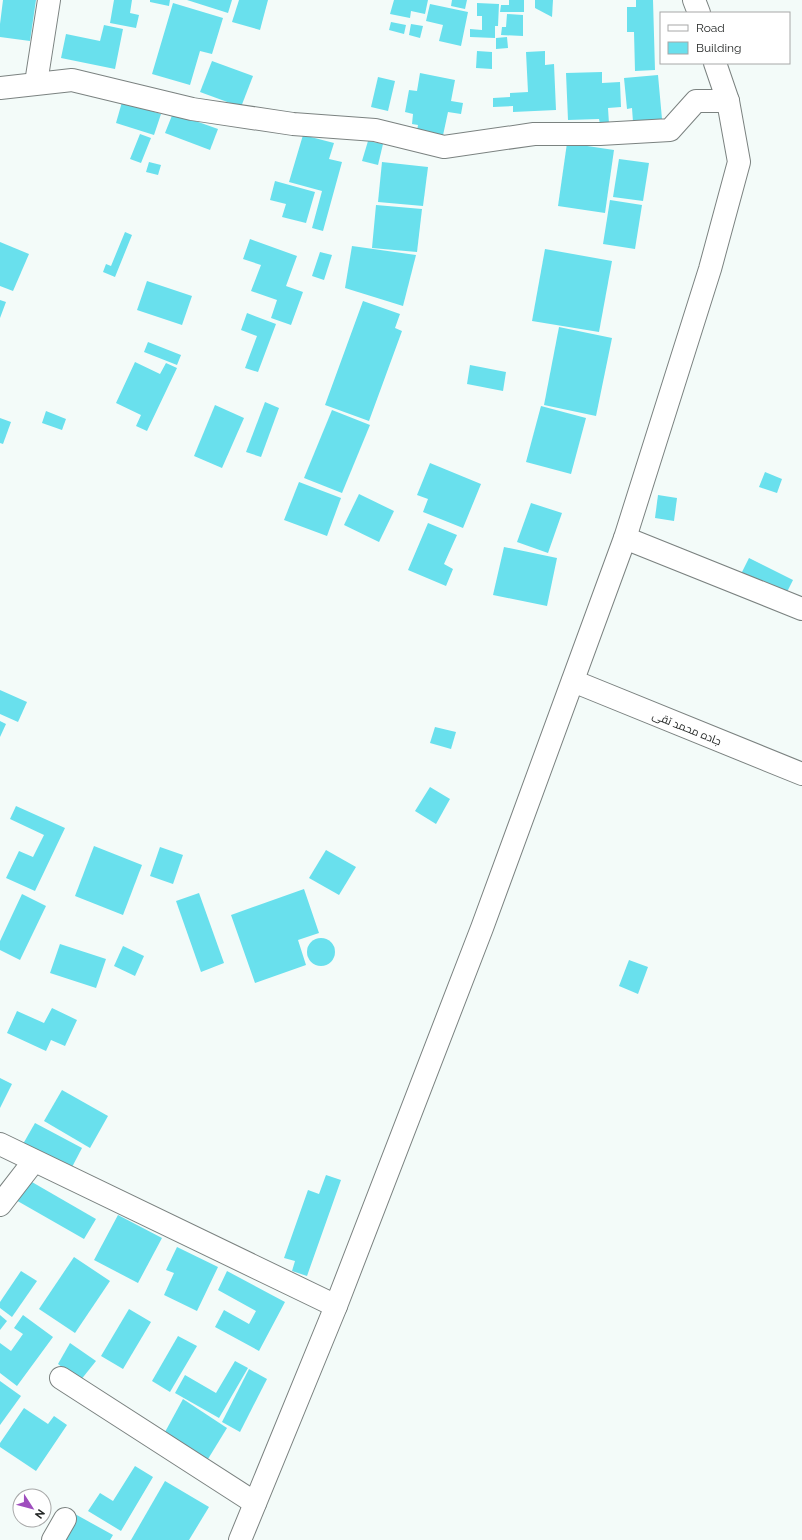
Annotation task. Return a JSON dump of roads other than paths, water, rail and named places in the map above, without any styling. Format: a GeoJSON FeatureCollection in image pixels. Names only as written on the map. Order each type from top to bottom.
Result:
{"type":"FeatureCollection","features":[{"type":"Feature","properties":{"kind":"street"},"geometry":{"type":"LineString","coordinates":[[36,83],[49,0]]}},
{"type":"Feature","properties":{"kind":"street"},"geometry":{"type":"LineString","coordinates":[[694,0],[698,12]]}},
{"type":"Feature","properties":{"kind":"street"},"geometry":{"type":"LineString","coordinates":[[240,1540],[336,1306],[482,928],[625,538],[710,269],[738,162],[728,101],[715,64]]}},
{"type":"Feature","properties":{"kind":"street"},"geometry":{"type":"LineString","coordinates":[[0,88],[72,80],[192,109],[293,124],[375,130],[444,147],[534,134],[600,134],[670,130],[696,101],[728,101]]}},
{"type":"Feature","properties":{"kind":"street"},"geometry":{"type":"LineString","coordinates":[[625,538],[802,609]]}},
{"type":"Feature","properties":{"kind":"street","name":"جاده محمد تقی"},"geometry":{"type":"LineString","coordinates":[[573,681],[802,774]]}},
{"type":"Feature","properties":{"kind":"street"},"geometry":{"type":"LineString","coordinates":[[0,1144],[336,1306]]}},
{"type":"Feature","properties":{"kind":"street"},"geometry":{"type":"LineString","coordinates":[[0,1205],[34,1161]]}},
{"type":"Feature","properties":{"kind":"street"},"geometry":{"type":"LineString","coordinates":[[61,1378],[254,1503]]}},
{"type":"Feature","properties":{"kind":"street"},"geometry":{"type":"LineString","coordinates":[[53,1540],[65,1519]]}}]}
